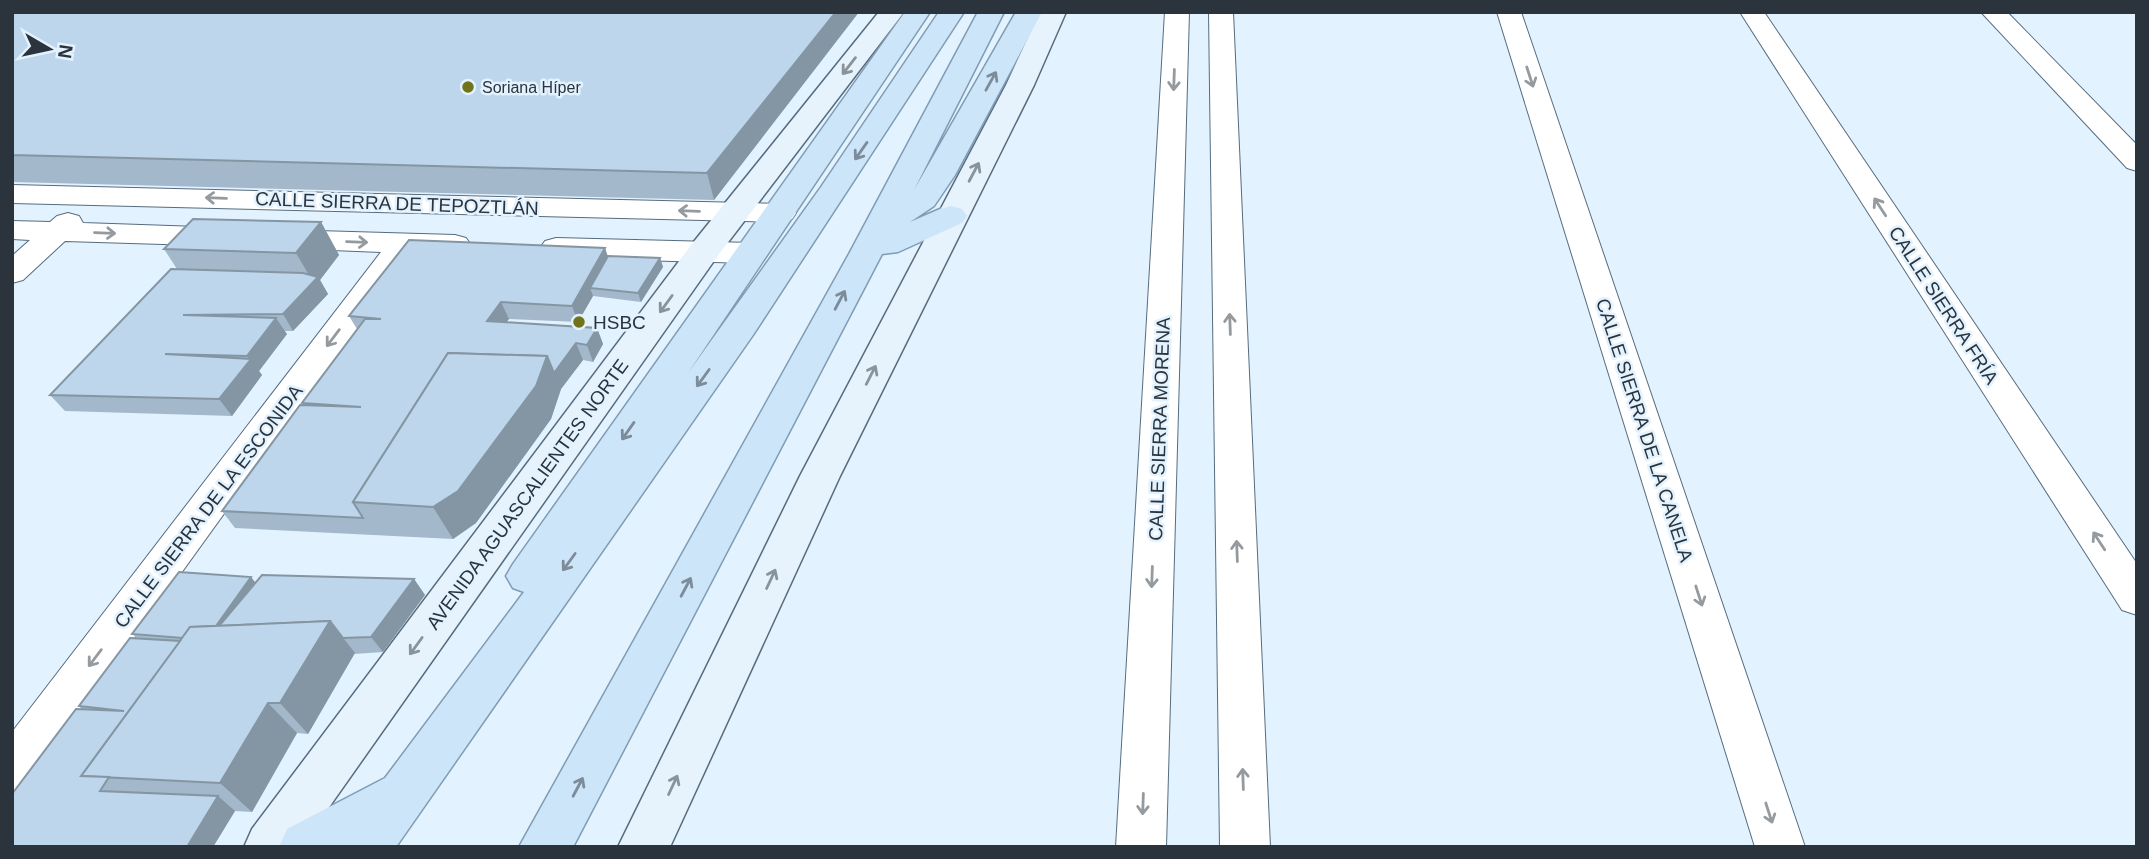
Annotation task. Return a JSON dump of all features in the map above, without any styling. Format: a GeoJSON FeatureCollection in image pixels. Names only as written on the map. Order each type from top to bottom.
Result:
{"type":"FeatureCollection","features":[{"type":"Feature","properties":{"kind":"main road"},"geometry":{"type":"LineString","coordinates":[[443,735],[485,646],[519,590],[918,12]]}},
{"type":"Feature","properties":{"kind":"main road"},"geometry":{"type":"LineString","coordinates":[[366,847],[443,735],[709,371],[876,130],[952,12]]}},
{"type":"Feature","properties":{"kind":"main road"},"geometry":{"type":"LineString","coordinates":[[545,847],[871,242],[991,12]]}},
{"type":"Feature","properties":{"kind":"main road"},"geometry":{"type":"LineString","coordinates":[[871,242],[923,199],[934,183],[1029,12]]}},
{"type":"Feature","properties":{"kind":"main road"},"geometry":{"type":"LineString","coordinates":[[871,242],[951,216]]}},
{"type":"Feature","properties":{"kind":"main road"},"geometry":{"type":"LineString","coordinates":[[304,847],[402,794]]}},
{"type":"Feature","properties":{"kind":"street","name":"AVENIDA AGUASCALIENTES NORTE"},"geometry":{"type":"LineString","coordinates":[[270,847],[704,251],[892,12]]}},
{"type":"Feature","properties":{"kind":"street"},"geometry":{"type":"LineString","coordinates":[[644,847],[820,476],[1020,85],[1054,12]]}},
{"type":"Feature","properties":{"kind":"street","name":"CALLE SIERRA MORENA"},"geometry":{"type":"LineString","coordinates":[[1141,847],[1177,12]]}},
{"type":"Feature","properties":{"kind":"street"},"geometry":{"type":"LineString","coordinates":[[1220,12],[1245,847]]}},
{"type":"Feature","properties":{"kind":"street","name":"CALLE SIERRA DE LA CANELA"},"geometry":{"type":"LineString","coordinates":[[1509,12],[1780,847]]}},
{"type":"Feature","properties":{"kind":"street","name":"CALLE SIERRA FRÍA"},"geometry":{"type":"LineString","coordinates":[[1752,12],[2137,598]]}},
{"type":"Feature","properties":{"kind":"street"},"geometry":{"type":"LineString","coordinates":[[1993,12],[2137,162]]}},
{"type":"Feature","properties":{"kind":"street","name":"CALLE SIERRA DE TEPOZTLÁN"},"geometry":{"type":"LineString","coordinates":[[12,194],[781,213]]}},
{"type":"Feature","properties":{"kind":"street"},"geometry":{"type":"LineString","coordinates":[[12,273],[98,195]]}},
{"type":"Feature","properties":{"kind":"street","name":"CALLE SIERRA DE TEPOZTLÁN"},"geometry":{"type":"LineString","coordinates":[[12,230],[485,246]]}},
{"type":"Feature","properties":{"kind":"street","name":"CALLE SIERRA DE LA ESCONIDA"},"geometry":{"type":"LineString","coordinates":[[12,769],[403,244]]}},
{"type":"Feature","properties":{"kind":"street","name":"CALLE SIERRA DE TEPOZTLÁN"},"geometry":{"type":"LineString","coordinates":[[526,247],[752,253]]}},
{"type":"Feature","properties":{"kind":"building"},"geometry":{"type":"Polygon","coordinates":[[[12,12],[836,12],[707,173],[12,155],[12,12]]]}},
{"type":"Feature","properties":{"kind":"building"},"geometry":{"type":"Polygon","coordinates":[[[193,219],[321,222],[296,253],[164,249],[193,219]]]}},
{"type":"Feature","properties":{"kind":"building"},"geometry":{"type":"Polygon","coordinates":[[[409,240],[605,248],[572,306],[501,302],[487,321],[597,328],[587,345],[576,343],[554,373],[547,356],[448,353],[353,502],[363,518],[222,511],[300,405],[361,407],[302,403],[365,319],[381,319],[349,316],[409,240]]]}},
{"type":"Feature","properties":{"kind":"building"},"geometry":{"type":"Polygon","coordinates":[[[608,256],[660,258],[638,293],[590,288],[608,256]]]}},
{"type":"Feature","properties":{"kind":"building"},"geometry":{"type":"Polygon","coordinates":[[[171,269],[303,273],[318,277],[283,314],[183,315],[276,318],[247,356],[165,354],[251,359],[219,399],[50,395],[171,269]]]}},
{"type":"Feature","properties":{"kind":"building"},"geometry":{"type":"Polygon","coordinates":[[[448,353],[547,356],[536,386],[458,491],[433,507],[353,502],[448,353]]]}},
{"type":"Feature","properties":{"kind":"building"},"geometry":{"type":"Polygon","coordinates":[[[179,572],[251,577],[216,626],[190,627],[183,638],[132,634],[179,572]]]}},
{"type":"Feature","properties":{"kind":"building"},"geometry":{"type":"Polygon","coordinates":[[[262,575],[414,579],[371,637],[343,638],[330,621],[219,626],[262,575]]]}},
{"type":"Feature","properties":{"kind":"building"},"geometry":{"type":"Polygon","coordinates":[[[330,621],[280,703],[268,703],[220,783],[81,776],[190,627],[330,621]]]}},
{"type":"Feature","properties":{"kind":"building"},"geometry":{"type":"Polygon","coordinates":[[[130,638],[180,641],[81,776],[109,777],[100,791],[218,796],[187,847],[12,847],[12,794],[76,709],[124,711],[79,706],[130,638]]]}},
{"type":"Feature","properties":{"kind":"place","name":"Soriana Híper"},"geometry":{"type":"Point","coordinates":[468,87]}},
{"type":"Feature","properties":{"kind":"place","name":"HSBC"},"geometry":{"type":"Point","coordinates":[579,322]}}]}
